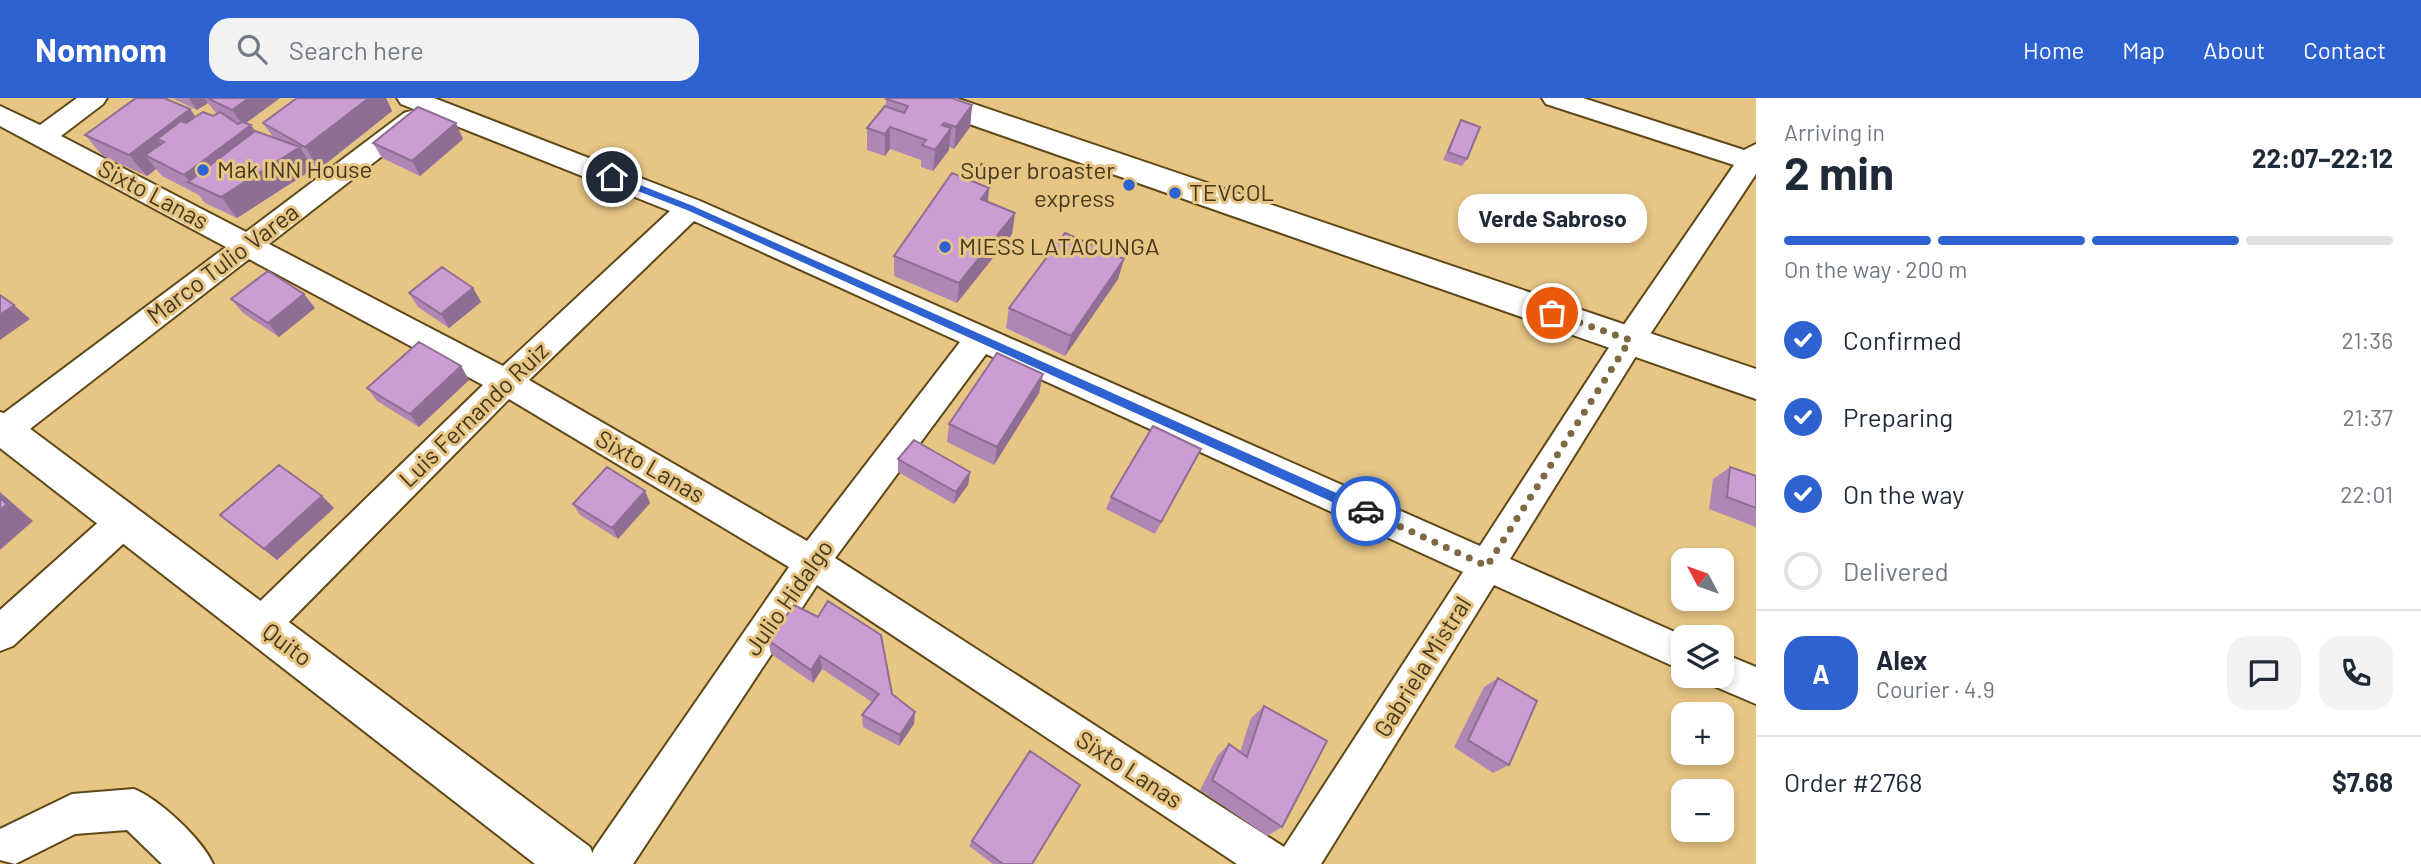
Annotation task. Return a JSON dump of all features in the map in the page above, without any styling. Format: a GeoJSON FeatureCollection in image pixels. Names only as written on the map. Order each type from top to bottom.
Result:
{"type":"FeatureCollection","features":[{"type":"Feature","properties":{"kind":"main road"},"geometry":{"type":"LineString","coordinates":[[925,98],[1638,329],[1756,356]]}},
{"type":"Feature","properties":{"kind":"main road"},"geometry":{"type":"LineString","coordinates":[[1008,98],[1638,329],[1756,384]]}},
{"type":"Feature","properties":{"kind":"main road","name":"Quito"},"geometry":{"type":"LineString","coordinates":[[3,428],[573,864]]}},
{"type":"Feature","properties":{"kind":"street"},"geometry":{"type":"LineString","coordinates":[[43,136],[94,98]]}},
{"type":"Feature","properties":{"kind":"street"},"geometry":{"type":"LineString","coordinates":[[1555,98],[1753,157]]}},
{"type":"Feature","properties":{"kind":"street"},"geometry":{"type":"LineString","coordinates":[[426,101],[690,208],[1671,648]]}},
{"type":"Feature","properties":{"kind":"street","name":"Marco Tulio Varea"},"geometry":{"type":"LineString","coordinates":[[3,428],[247,245],[426,101]]}},
{"type":"Feature","properties":{"kind":"street","name":"Sixto Lanas"},"geometry":{"type":"LineString","coordinates":[[0,115],[506,382],[812,562],[1273,864]]}},
{"type":"Feature","properties":{"kind":"street","name":"Gabriela Mistral"},"geometry":{"type":"LineString","coordinates":[[1297,864],[1638,329],[1753,157]]}},
{"type":"Feature","properties":{"kind":"street","name":"Luis Fernando Ruiz"},"geometry":{"type":"LineString","coordinates":[[261,625],[506,382],[690,208]]}},
{"type":"Feature","properties":{"kind":"street","name":"Julio Hidalgo"},"geometry":{"type":"LineString","coordinates":[[609,864],[812,562],[980,339]]}},
{"type":"Feature","properties":{"kind":"street"},"geometry":{"type":"LineString","coordinates":[[0,634],[124,521]]}},
{"type":"Feature","properties":{"kind":"street"},"geometry":{"type":"LineString","coordinates":[[1734,676],[1756,686]]}},
{"type":"Feature","properties":{"kind":"street"},"geometry":{"type":"LineString","coordinates":[[12,845],[72,814],[134,809],[192,864]]}},
{"type":"Feature","properties":{"kind":"building"},"geometry":{"type":"Polygon","coordinates":[[[136,98],[164,98],[190,109],[129,155],[85,135],[136,98]]]}},
{"type":"Feature","properties":{"kind":"building"},"geometry":{"type":"Polygon","coordinates":[[[207,98],[249,98],[232,110],[207,98]]]}},
{"type":"Feature","properties":{"kind":"building"},"geometry":{"type":"Polygon","coordinates":[[[297,98],[369,98],[305,147],[263,123],[297,98]]]}},
{"type":"Feature","properties":{"kind":"building"},"geometry":{"type":"Polygon","coordinates":[[[887,98],[952,98],[972,105],[956,127],[944,123],[942,125],[951,128],[935,150],[922,145],[926,140],[890,127],[885,134],[867,128],[885,106],[904,113],[908,106],[887,98]]]}},
{"type":"Feature","properties":{"kind":"building"},"geometry":{"type":"Polygon","coordinates":[[[418,107],[456,123],[412,161],[373,143],[418,107]]]}},
{"type":"Feature","properties":{"kind":"building"},"geometry":{"type":"Polygon","coordinates":[[[203,112],[213,116],[220,112],[238,124],[242,122],[251,125],[184,175],[145,155],[164,142],[157,139],[181,121],[186,123],[203,112]]]}},
{"type":"Feature","properties":{"kind":"building"},"geometry":{"type":"Polygon","coordinates":[[[1461,120],[1480,127],[1467,159],[1448,152],[1461,120]]]}},
{"type":"Feature","properties":{"kind":"building"},"geometry":{"type":"Polygon","coordinates":[[[255,131],[300,147],[221,197],[188,182],[255,131]]]}},
{"type":"Feature","properties":{"kind":"building"},"geometry":{"type":"Polygon","coordinates":[[[952,173],[989,188],[981,199],[1015,213],[959,283],[894,256],[952,173]]]}},
{"type":"Feature","properties":{"kind":"building"},"geometry":{"type":"Polygon","coordinates":[[[1065,233],[1124,259],[1071,336],[1009,308],[1065,233]]]}},
{"type":"Feature","properties":{"kind":"building"},"geometry":{"type":"Polygon","coordinates":[[[442,267],[473,288],[441,314],[409,293],[442,267]]]}},
{"type":"Feature","properties":{"kind":"building"},"geometry":{"type":"Polygon","coordinates":[[[268,271],[304,294],[268,323],[231,299],[268,271]]]}},
{"type":"Feature","properties":{"kind":"building"},"geometry":{"type":"Polygon","coordinates":[[[0,295],[14,305],[0,315],[0,295]]]}},
{"type":"Feature","properties":{"kind":"building"},"geometry":{"type":"Polygon","coordinates":[[[419,342],[461,366],[410,414],[367,388],[419,342]]]}},
{"type":"Feature","properties":{"kind":"building"},"geometry":{"type":"Polygon","coordinates":[[[997,353],[1043,374],[997,447],[949,424],[997,353]]]}},
{"type":"Feature","properties":{"kind":"building"},"geometry":{"type":"Polygon","coordinates":[[[1153,426],[1201,449],[1161,522],[1111,497],[1153,426]]]}},
{"type":"Feature","properties":{"kind":"building"},"geometry":{"type":"Polygon","coordinates":[[[914,440],[970,472],[956,492],[898,459],[914,440]]]}},
{"type":"Feature","properties":{"kind":"building"},"geometry":{"type":"Polygon","coordinates":[[[279,465],[322,496],[264,549],[220,515],[279,465]]]}},
{"type":"Feature","properties":{"kind":"building"},"geometry":{"type":"Polygon","coordinates":[[[607,467],[645,491],[612,528],[573,504],[607,467]]]}},
{"type":"Feature","properties":{"kind":"building"},"geometry":{"type":"Polygon","coordinates":[[[1730,467],[1756,476],[1756,508],[1727,497],[1730,467]]]}},
{"type":"Feature","properties":{"kind":"building"},"geometry":{"type":"Polygon","coordinates":[[[0,498],[7,504],[0,510],[0,498]]]}},
{"type":"Feature","properties":{"kind":"building"},"geometry":{"type":"Polygon","coordinates":[[[828,601],[881,635],[892,694],[915,712],[900,735],[862,715],[879,694],[820,656],[811,670],[768,640],[794,605],[818,617],[828,601]]]}},
{"type":"Feature","properties":{"kind":"building"},"geometry":{"type":"Polygon","coordinates":[[[1498,678],[1537,701],[1509,765],[1468,740],[1498,678]]]}},
{"type":"Feature","properties":{"kind":"building"},"geometry":{"type":"Polygon","coordinates":[[[1264,706],[1327,741],[1282,827],[1212,780],[1229,744],[1247,757],[1264,706]]]}},
{"type":"Feature","properties":{"kind":"building"},"geometry":{"type":"Polygon","coordinates":[[[1030,751],[1080,785],[1032,864],[1003,864],[972,841],[1030,751]]]}},
{"type":"Feature","properties":{"kind":"way so far"},"geometry":{"type":"LineString","coordinates":[[1366,511],[1487,566],[1630,340],[1552,313]]}},
{"type":"Feature","properties":{"kind":"place","name":"Mak INN House"},"geometry":{"type":"Point","coordinates":[203,170]}},
{"type":"Feature","properties":{"kind":"place","name":"Súper broaster express"},"geometry":{"type":"Point","coordinates":[1129,185]}},
{"type":"Feature","properties":{"kind":"place","name":"TEVCOL"},"geometry":{"type":"Point","coordinates":[1175,193]}},
{"type":"Feature","properties":{"kind":"place","name":"MIESS LATACUNGA"},"geometry":{"type":"Point","coordinates":[945,247]}},
{"type":"Feature","properties":{"kind":"place","name":"Verde Sabroso"},"geometry":{"type":"Point","coordinates":[1552,313]}},
{"type":"Feature","properties":{"kind":"route"},"geometry":{"type":"LineString","coordinates":[[612,177],[690,208],[1366,511]]}}]}
